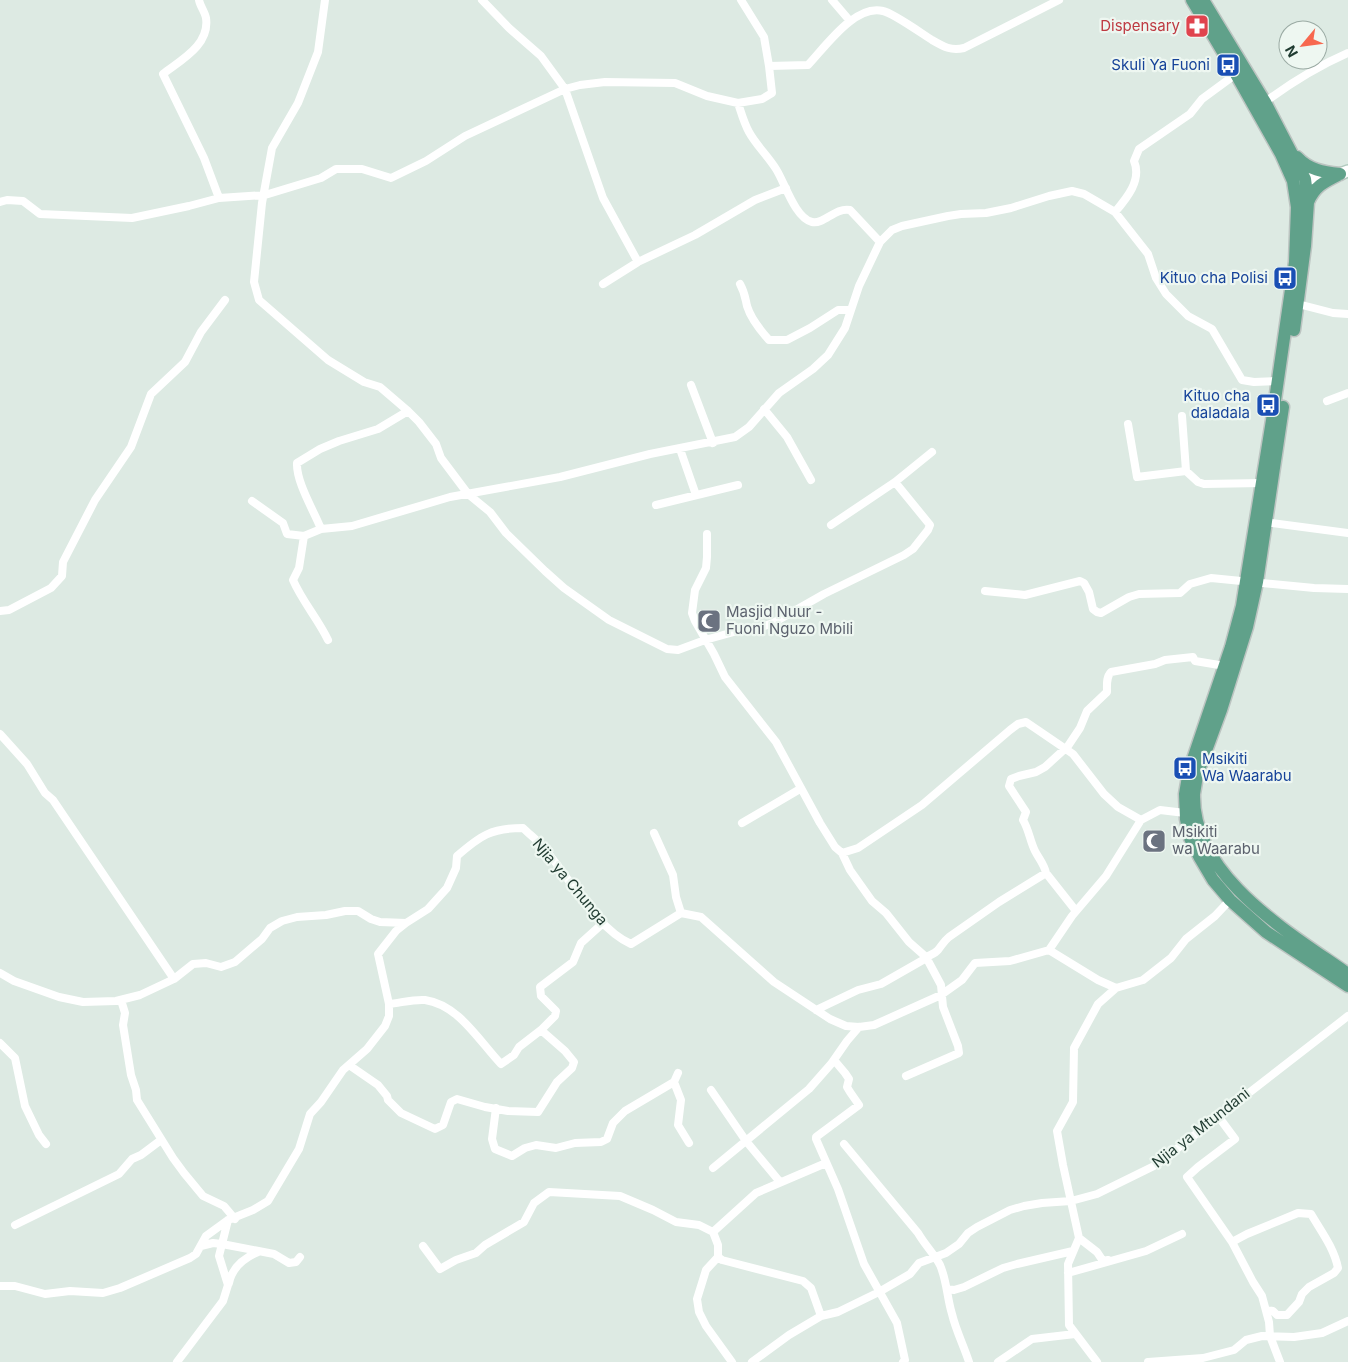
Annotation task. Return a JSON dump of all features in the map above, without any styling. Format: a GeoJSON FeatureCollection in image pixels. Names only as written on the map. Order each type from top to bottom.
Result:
{"type":"FeatureCollection","features":[{"type":"Feature","properties":{"kind":"main road"},"geometry":{"type":"LineString","coordinates":[[1192,0],[1281,154],[1299,180],[1295,262],[1262,483],[1247,627],[1198,775],[1194,794],[1195,808],[1200,830],[1209,851],[1238,890],[1268,918],[1348,974]]}},
{"type":"Feature","properties":{"kind":"main road"},"geometry":{"type":"LineString","coordinates":[[1203,0],[1265,102],[1290,149],[1308,202]]}},
{"type":"Feature","properties":{"kind":"main road"},"geometry":{"type":"LineString","coordinates":[[1290,149],[1302,162],[1312,169],[1344,173]]}},
{"type":"Feature","properties":{"kind":"main road"},"geometry":{"type":"LineString","coordinates":[[1344,173],[1324,182],[1312,192],[1308,202],[1298,304],[1265,522],[1252,581],[1242,606],[1225,666],[1189,771],[1185,794],[1185,813],[1190,838],[1200,858],[1213,880],[1230,900],[1266,932],[1348,986]]}},
{"type":"Feature","properties":{"kind":"street"},"geometry":{"type":"LineString","coordinates":[[199,0],[206,16],[204,38],[191,52],[163,74],[204,158],[219,198]]}},
{"type":"Feature","properties":{"kind":"street"},"geometry":{"type":"LineString","coordinates":[[326,0],[318,52],[298,103],[272,148],[265,195],[262,203],[254,282],[259,300],[328,360],[364,382],[380,387],[408,411],[436,444],[441,458],[468,494],[490,512],[506,533],[564,588],[609,620],[667,649],[678,650],[741,630],[758,628],[772,623],[912,549],[930,525],[895,482]]}},
{"type":"Feature","properties":{"kind":"street"},"geometry":{"type":"LineString","coordinates":[[482,0],[509,28],[541,56],[565,89],[603,198],[638,262]]}},
{"type":"Feature","properties":{"kind":"street"},"geometry":{"type":"LineString","coordinates":[[0,202],[7,200],[23,201],[40,214],[132,218],[219,198],[265,195],[321,178],[336,169],[362,169],[391,178],[426,161],[465,136],[565,89],[580,85],[604,82],[675,83],[707,96],[738,103],[762,99],[772,93],[770,66],[764,38],[741,0]]}},
{"type":"Feature","properties":{"kind":"street"},"geometry":{"type":"LineString","coordinates":[[832,0],[850,20]]}},
{"type":"Feature","properties":{"kind":"street"},"geometry":{"type":"LineString","coordinates":[[770,66],[808,65],[850,20],[868,10],[885,11],[942,46],[954,50],[964,48],[1059,0]]}},
{"type":"Feature","properties":{"kind":"street"},"geometry":{"type":"LineString","coordinates":[[1265,102],[1287,86],[1348,53]]}},
{"type":"Feature","properties":{"kind":"street"},"geometry":{"type":"LineString","coordinates":[[1115,212],[1134,185],[1137,170],[1134,161],[1139,149],[1190,114],[1194,107],[1202,100],[1236,74]]}},
{"type":"Feature","properties":{"kind":"street"},"geometry":{"type":"LineString","coordinates":[[738,103],[750,133],[776,168],[794,206],[803,218],[809,222],[816,223],[844,209],[850,210],[880,242]]}},
{"type":"Feature","properties":{"kind":"street"},"geometry":{"type":"LineString","coordinates":[[1299,180],[1344,173]]}},
{"type":"Feature","properties":{"kind":"street"},"geometry":{"type":"LineString","coordinates":[[603,284],[638,262],[695,235],[755,200],[786,188]]}},
{"type":"Feature","properties":{"kind":"street"},"geometry":{"type":"LineString","coordinates":[[252,501],[283,523],[287,534],[304,536],[321,529],[352,526],[450,497],[580,473],[650,454],[713,443],[734,437],[749,427],[779,393],[813,370],[828,355],[844,328],[862,281],[880,242],[892,230],[902,226],[961,214],[986,213],[1011,208],[1049,196],[1072,192],[1084,194],[1115,212],[1148,254],[1156,278],[1166,294],[1188,316],[1212,329],[1242,380],[1254,382],[1278,381]]}},
{"type":"Feature","properties":{"kind":"street"},"geometry":{"type":"LineString","coordinates":[[740,284],[746,295],[752,317],[769,340],[787,340],[838,310],[850,310]]}},
{"type":"Feature","properties":{"kind":"street"},"geometry":{"type":"LineString","coordinates":[[0,611],[9,610],[51,588],[62,576],[63,562],[78,530],[95,500],[131,447],[151,394],[185,362],[201,332],[225,300]]}},
{"type":"Feature","properties":{"kind":"street"},"geometry":{"type":"LineString","coordinates":[[1298,304],[1333,313],[1348,314]]}},
{"type":"Feature","properties":{"kind":"street"},"geometry":{"type":"LineString","coordinates":[[691,385],[713,443]]}},
{"type":"Feature","properties":{"kind":"street"},"geometry":{"type":"LineString","coordinates":[[1327,401],[1348,393]]}},
{"type":"Feature","properties":{"kind":"street"},"geometry":{"type":"LineString","coordinates":[[764,409],[787,437],[811,480]]}},
{"type":"Feature","properties":{"kind":"street"},"geometry":{"type":"LineString","coordinates":[[321,529],[305,495],[297,463],[320,449],[378,429],[408,411]]}},
{"type":"Feature","properties":{"kind":"street"},"geometry":{"type":"LineString","coordinates":[[1182,416],[1186,472]]}},
{"type":"Feature","properties":{"kind":"street"},"geometry":{"type":"LineString","coordinates":[[1128,424],[1137,477],[1186,472],[1198,482],[1204,484],[1262,483]]}},
{"type":"Feature","properties":{"kind":"street"},"geometry":{"type":"LineString","coordinates":[[680,449],[696,495]]}},
{"type":"Feature","properties":{"kind":"street"},"geometry":{"type":"LineString","coordinates":[[831,525],[895,482],[932,452]]}},
{"type":"Feature","properties":{"kind":"street"},"geometry":{"type":"LineString","coordinates":[[656,505],[738,485]]}},
{"type":"Feature","properties":{"kind":"street"},"geometry":{"type":"LineString","coordinates":[[1265,522],[1348,533]]}},
{"type":"Feature","properties":{"kind":"street"},"geometry":{"type":"LineString","coordinates":[[707,534],[706,568],[696,590],[692,613],[695,622],[725,677],[776,742],[830,841],[842,853],[850,870],[872,901],[886,914],[909,942],[926,957],[941,985],[943,1007],[959,1053],[906,1076]]}},
{"type":"Feature","properties":{"kind":"street"},"geometry":{"type":"LineString","coordinates":[[304,536],[299,568],[293,580],[297,590],[320,624],[328,640]]}},
{"type":"Feature","properties":{"kind":"street"},"geometry":{"type":"LineString","coordinates":[[985,592],[1025,595],[1080,581],[1084,583],[1089,592],[1093,610],[1101,612],[1120,600],[1139,594],[1180,592],[1197,580],[1211,578],[1314,588],[1348,589]]}},
{"type":"Feature","properties":{"kind":"street"},"geometry":{"type":"LineString","coordinates":[[1076,911],[1046,873],[1044,864],[1034,850],[1023,820],[1026,812],[1009,786],[1012,779],[1036,772],[1045,767],[1065,749],[1080,728],[1087,712],[1107,692],[1108,674],[1111,672],[1155,664],[1165,660],[1192,657],[1195,661],[1225,666]]}},
{"type":"Feature","properties":{"kind":"street"},"geometry":{"type":"LineString","coordinates":[[842,853],[858,848],[922,805],[1018,724],[1026,722],[1073,754],[1104,794],[1118,807],[1141,820]]}},
{"type":"Feature","properties":{"kind":"street"},"geometry":{"type":"LineString","coordinates":[[0,734],[27,764],[45,793],[53,800],[174,979]]}},
{"type":"Feature","properties":{"kind":"street"},"geometry":{"type":"LineString","coordinates":[[742,823],[800,788]]}},
{"type":"Feature","properties":{"kind":"street"},"geometry":{"type":"LineString","coordinates":[[654,833],[673,875],[676,897],[681,913],[701,917],[774,982],[795,994],[816,1010],[838,1022],[859,1027],[874,1025],[941,994],[962,980],[975,963],[1010,960],[1048,950],[1076,911],[1106,876],[1141,820],[1160,810],[1185,813]]}},
{"type":"Feature","properties":{"kind":"street","name":"Njia ya Chunga"},"geometry":{"type":"LineString","coordinates":[[406,923],[428,908],[447,888],[456,868],[457,856],[481,836],[506,828],[523,828],[542,846],[602,924],[631,944],[681,913]]}},
{"type":"Feature","properties":{"kind":"street"},"geometry":{"type":"LineString","coordinates":[[816,1010],[858,990],[881,984],[937,952],[944,941],[999,902],[1046,873]]}},
{"type":"Feature","properties":{"kind":"street"},"geometry":{"type":"LineString","coordinates":[[1097,1362],[1068,1325],[1068,1264],[1079,1238],[1057,1131],[1073,1102],[1074,1048],[1098,1004],[1116,988],[1143,980],[1171,958],[1186,939],[1215,916],[1230,900]]}},
{"type":"Feature","properties":{"kind":"street"},"geometry":{"type":"LineString","coordinates":[[0,973],[14,981],[59,997],[82,1002],[121,1000],[140,995],[174,979],[193,964],[206,963],[221,967],[235,962],[262,939],[270,928],[282,921],[345,911],[358,911],[371,920],[406,923]]}},
{"type":"Feature","properties":{"kind":"street"},"geometry":{"type":"LineString","coordinates":[[0,1286],[15,1286],[44,1294],[70,1291],[102,1293],[120,1288],[190,1258],[196,1254],[206,1236],[231,1219],[268,1201],[299,1149],[310,1114],[321,1102],[343,1070],[367,1049],[385,1026],[389,1016],[390,1004],[378,954],[396,931],[406,923]]}},
{"type":"Feature","properties":{"kind":"street"},"geometry":{"type":"LineString","coordinates":[[390,1004],[422,1000],[435,1003],[455,1012],[501,1064],[514,1055],[519,1047],[554,1016],[556,1011],[541,996],[540,987],[573,962],[581,943],[602,924]]}},
{"type":"Feature","properties":{"kind":"street"},"geometry":{"type":"LineString","coordinates":[[1048,950],[1098,980],[1116,988]]}},
{"type":"Feature","properties":{"kind":"street"},"geometry":{"type":"LineString","coordinates":[[0,981],[14,981]]}},
{"type":"Feature","properties":{"kind":"street"},"geometry":{"type":"LineString","coordinates":[[121,1000],[125,1013],[124,1025],[131,1075],[137,1100],[173,1158],[203,1196],[224,1206],[231,1219],[219,1256],[228,1285]]}},
{"type":"Feature","properties":{"kind":"street","name":"Njia ya Mtundani"},"geometry":{"type":"LineString","coordinates":[[752,1362],[789,1335],[821,1316],[838,1312],[879,1292],[910,1274],[919,1263],[946,1253],[959,1244],[976,1227],[1010,1210],[1042,1203],[1072,1202],[1115,1186],[1156,1164],[1348,1016]]}},
{"type":"Feature","properties":{"kind":"street"},"geometry":{"type":"LineString","coordinates":[[714,1168],[809,1089],[859,1027]]}},
{"type":"Feature","properties":{"kind":"street"},"geometry":{"type":"LineString","coordinates":[[349,1065],[378,1085],[388,1100],[401,1113],[435,1129],[443,1125],[452,1102],[457,1098],[485,1107],[538,1112],[557,1082],[572,1068],[574,1062],[540,1030]]}},
{"type":"Feature","properties":{"kind":"street"},"geometry":{"type":"LineString","coordinates":[[0,1043],[16,1058],[25,1106],[39,1135],[46,1144]]}},
{"type":"Feature","properties":{"kind":"street"},"geometry":{"type":"LineString","coordinates":[[834,1060],[849,1079],[848,1087],[859,1105],[816,1137],[838,1189],[864,1264],[897,1323],[904,1350],[905,1360],[903,1362]]}},
{"type":"Feature","properties":{"kind":"street"},"geometry":{"type":"LineString","coordinates":[[496,1108],[492,1139],[495,1149],[512,1156],[525,1148],[536,1145],[556,1148],[575,1143],[600,1142],[607,1139],[613,1123],[625,1111],[674,1082],[678,1074]]}},
{"type":"Feature","properties":{"kind":"street"},"geometry":{"type":"LineString","coordinates":[[674,1082],[681,1100],[678,1125],[689,1143]]}},
{"type":"Feature","properties":{"kind":"street"},"geometry":{"type":"LineString","coordinates":[[711,1090],[746,1141],[780,1182]]}},
{"type":"Feature","properties":{"kind":"street"},"geometry":{"type":"LineString","coordinates":[[1218,1116],[1235,1139],[1198,1166],[1187,1177],[1232,1242],[1262,1296],[1270,1336],[1280,1362]]}},
{"type":"Feature","properties":{"kind":"street"},"geometry":{"type":"LineString","coordinates":[[15,1225],[119,1174],[132,1159],[161,1140]]}},
{"type":"Feature","properties":{"kind":"street"},"geometry":{"type":"LineString","coordinates":[[844,1144],[918,1233],[941,1267],[952,1315],[969,1362]]}},
{"type":"Feature","properties":{"kind":"street"},"geometry":{"type":"LineString","coordinates":[[713,1232],[756,1193],[826,1163]]}},
{"type":"Feature","properties":{"kind":"street"},"geometry":{"type":"LineString","coordinates":[[423,1246],[428,1256],[440,1269],[456,1260],[476,1253],[524,1222],[534,1203],[549,1192],[620,1196],[676,1222],[699,1225],[713,1232],[718,1245],[718,1257],[706,1270],[697,1299],[699,1312],[706,1326],[732,1362]]}},
{"type":"Feature","properties":{"kind":"street"},"geometry":{"type":"LineString","coordinates":[[1232,1242],[1298,1213],[1312,1214],[1326,1239],[1338,1268],[1334,1273],[1308,1287],[1299,1302],[1287,1315],[1277,1316],[1273,1311],[1266,1310]]}},
{"type":"Feature","properties":{"kind":"street"},"geometry":{"type":"LineString","coordinates":[[1068,1272],[1146,1251],[1182,1234]]}},
{"type":"Feature","properties":{"kind":"street"},"geometry":{"type":"LineString","coordinates":[[1079,1238],[1098,1252],[1103,1261],[1115,1259]]}},
{"type":"Feature","properties":{"kind":"street"},"geometry":{"type":"LineString","coordinates":[[201,1246],[213,1243],[274,1254],[289,1263],[296,1262],[300,1257]]}},
{"type":"Feature","properties":{"kind":"street"},"geometry":{"type":"LineString","coordinates":[[947,1289],[954,1290],[964,1287],[1010,1266],[1073,1251]]}},
{"type":"Feature","properties":{"kind":"street"},"geometry":{"type":"LineString","coordinates":[[177,1362],[223,1301],[230,1276],[238,1265],[247,1256],[258,1252]]}},
{"type":"Feature","properties":{"kind":"street"},"geometry":{"type":"LineString","coordinates":[[718,1257],[722,1260],[803,1281],[811,1288],[821,1316]]}},
{"type":"Feature","properties":{"kind":"street"},"geometry":{"type":"LineString","coordinates":[[1148,1362],[1203,1360],[1234,1350],[1246,1340],[1270,1336],[1294,1337],[1322,1332],[1348,1321]]}},
{"type":"Feature","properties":{"kind":"street"},"geometry":{"type":"LineString","coordinates":[[998,1362],[1032,1339],[1074,1334]]}},
{"type":"Feature","properties":{"kind":"place","name":"Dispensary"},"geometry":{"type":"Point","coordinates":[1197,26]}},
{"type":"Feature","properties":{"kind":"place","name":"Skuli Ya Fuoni"},"geometry":{"type":"Point","coordinates":[1228,65]}},
{"type":"Feature","properties":{"kind":"place","name":"Kituo cha Polisi"},"geometry":{"type":"Point","coordinates":[1285,278]}},
{"type":"Feature","properties":{"kind":"place","name":"Kituo cha daladala"},"geometry":{"type":"Point","coordinates":[1268,405]}},
{"type":"Feature","properties":{"kind":"place","name":"Masjid Nuur - Fuoni Nguzo Mbili"},"geometry":{"type":"Point","coordinates":[709,621]}},
{"type":"Feature","properties":{"kind":"place","name":"Msikiti Wa Waarabu"},"geometry":{"type":"Point","coordinates":[1185,768]}},
{"type":"Feature","properties":{"kind":"place","name":"Msikiti wa Waarabu"},"geometry":{"type":"Point","coordinates":[1154,841]}}]}
